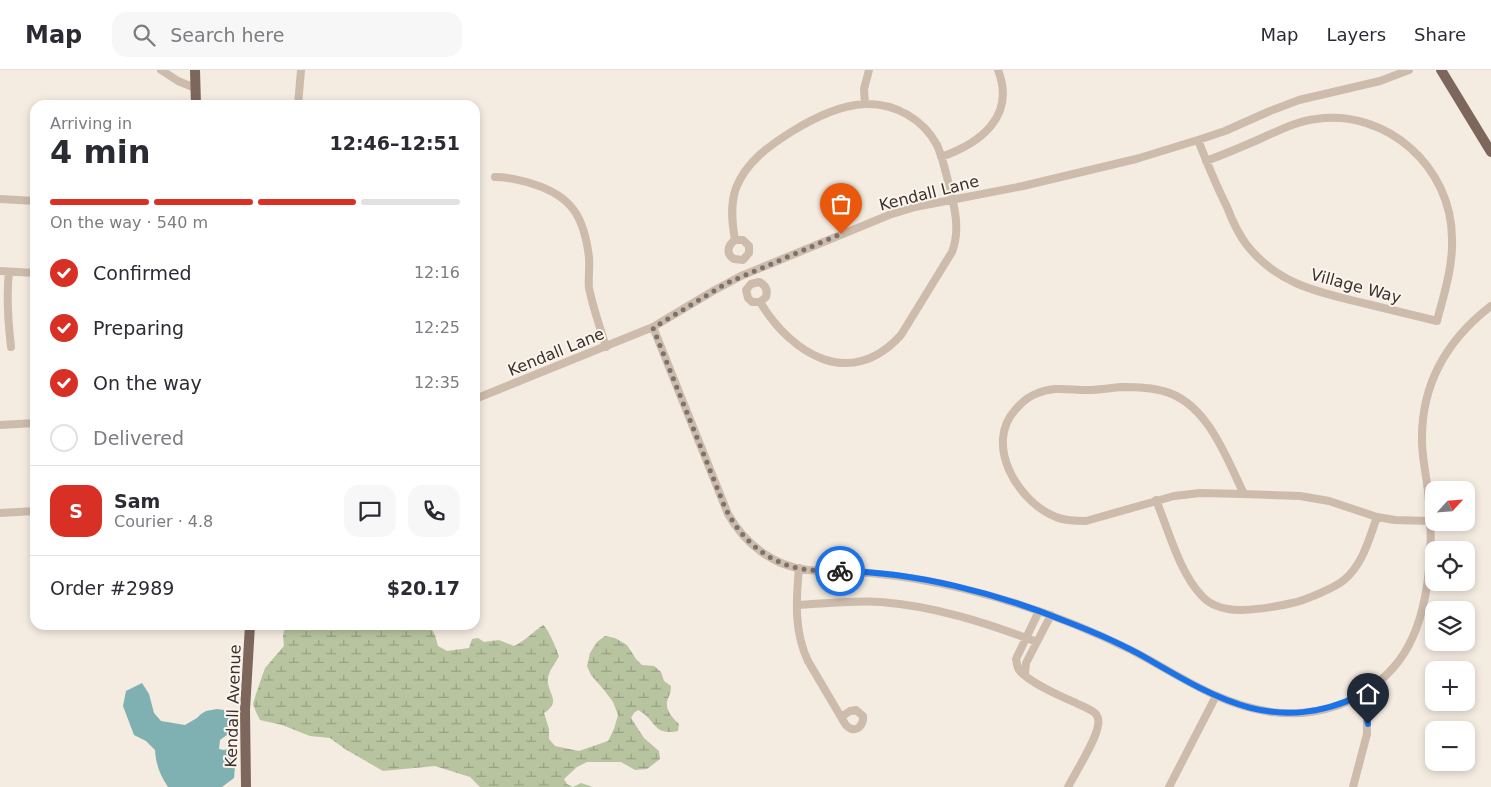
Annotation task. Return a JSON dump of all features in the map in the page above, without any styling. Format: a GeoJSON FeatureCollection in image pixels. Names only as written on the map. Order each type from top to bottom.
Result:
{"type":"FeatureCollection","features":[{"type":"Feature","properties":{"kind":"main road"},"geometry":{"type":"LineString","coordinates":[[195,70],[196,100]]}},
{"type":"Feature","properties":{"kind":"main road"},"geometry":{"type":"LineString","coordinates":[[1441,70],[1491,152]]}},
{"type":"Feature","properties":{"kind":"main road","name":"Kendall Avenue"},"geometry":{"type":"LineString","coordinates":[[246,787],[245,710],[250,630]]}},
{"type":"Feature","properties":{"kind":"street"},"geometry":{"type":"LineString","coordinates":[[161,70],[178,81],[195,88]]}},
{"type":"Feature","properties":{"kind":"street"},"geometry":{"type":"LineString","coordinates":[[298,100],[301,70]]}},
{"type":"Feature","properties":{"kind":"street"},"geometry":{"type":"LineString","coordinates":[[865,104],[864,89],[869,70]]}},
{"type":"Feature","properties":{"kind":"street"},"geometry":{"type":"LineString","coordinates":[[941,157],[975,141],[996,120],[1003,102],[1004,92],[998,70]]}},
{"type":"Feature","properties":{"kind":"street","name":"Kendall Lane"},"geometry":{"type":"LineString","coordinates":[[480,397],[653,328],[712,291],[741,276],[889,215],[915,207],[1107,166],[1198,140],[1292,102],[1380,81],[1409,70]]}},
{"type":"Feature","properties":{"kind":"street"},"geometry":{"type":"LineString","coordinates":[[735,240],[732,219],[733,200],[741,177],[753,161],[777,142],[810,122],[833,111],[865,104],[895,108],[919,123],[931,137],[941,157],[952,199],[957,234],[952,252],[901,335],[893,343],[863,361],[837,362],[815,356],[786,336],[771,319],[760,302]]}},
{"type":"Feature","properties":{"kind":"street","name":"Village Way"},"geometry":{"type":"LineString","coordinates":[[1198,140],[1206,161],[1240,234],[1253,252],[1271,269],[1292,282],[1314,291],[1437,321],[1451,263],[1450,217],[1435,177],[1422,159],[1399,138],[1381,128],[1362,122],[1333,118],[1315,119],[1284,128],[1206,161]]}},
{"type":"Feature","properties":{"kind":"street"},"geometry":{"type":"LineString","coordinates":[[495,177],[517,179],[554,191],[572,206],[580,223],[587,246],[590,264],[589,286],[606,347]]}},
{"type":"Feature","properties":{"kind":"street"},"geometry":{"type":"LineString","coordinates":[[0,199],[30,201]]}},
{"type":"Feature","properties":{"kind":"street"},"geometry":{"type":"LineString","coordinates":[[0,271],[30,273]]}},
{"type":"Feature","properties":{"kind":"street"},"geometry":{"type":"LineString","coordinates":[[9,272],[7,291],[11,347]]}},
{"type":"Feature","properties":{"kind":"street"},"geometry":{"type":"LineString","coordinates":[[1426,481],[1422,441],[1423,418],[1427,396],[1439,364],[1452,344],[1467,326],[1491,306]]}},
{"type":"Feature","properties":{"kind":"street"},"geometry":{"type":"LineString","coordinates":[[653,328],[733,523],[748,541],[776,560],[799,568],[876,573],[924,580],[994,596],[1051,615],[1100,635],[1186,682],[1216,696],[1257,709],[1284,713],[1325,709],[1361,695],[1382,680],[1407,649],[1419,623],[1427,588],[1430,531]]}},
{"type":"Feature","properties":{"kind":"street"},"geometry":{"type":"LineString","coordinates":[[1244,494],[1213,431],[1199,414],[1182,399],[1165,391],[1143,387],[1085,390],[1058,388],[1038,393],[1023,402],[1012,413],[1004,426],[1002,438],[1005,458],[1012,478],[1024,494],[1056,518],[1086,521],[1156,500],[1200,493],[1285,495],[1322,500],[1377,517],[1425,521]]}},
{"type":"Feature","properties":{"kind":"street"},"geometry":{"type":"LineString","coordinates":[[0,425],[30,423]]}},
{"type":"Feature","properties":{"kind":"street"},"geometry":{"type":"LineString","coordinates":[[1156,500],[1181,563],[1190,580],[1202,596],[1213,605],[1229,610],[1294,603],[1343,581],[1360,561],[1377,517]]}},
{"type":"Feature","properties":{"kind":"street"},"geometry":{"type":"LineString","coordinates":[[0,513],[30,511]]}},
{"type":"Feature","properties":{"kind":"street"},"geometry":{"type":"LineString","coordinates":[[799,568],[798,630],[805,654],[841,716]]}},
{"type":"Feature","properties":{"kind":"street"},"geometry":{"type":"LineString","coordinates":[[797,605],[882,602],[933,610],[979,622],[1037,642]]}},
{"type":"Feature","properties":{"kind":"street"},"geometry":{"type":"LineString","coordinates":[[1039,611],[1016,659],[1017,666],[1031,680],[1095,712],[1098,717],[1095,737],[1068,787]]}},
{"type":"Feature","properties":{"kind":"street"},"geometry":{"type":"LineString","coordinates":[[1025,675],[1026,663],[1051,615]]}},
{"type":"Feature","properties":{"kind":"street"},"geometry":{"type":"LineString","coordinates":[[1353,787],[1367,734],[1367,714],[1361,695]]}},
{"type":"Feature","properties":{"kind":"street"},"geometry":{"type":"LineString","coordinates":[[1169,787],[1216,696]]}},
{"type":"Feature","properties":{"kind":"green space"},"geometry":{"type":"Polygon","coordinates":[[[543,625],[550,635],[559,656],[548,678],[553,701],[550,709],[544,713],[549,729],[549,739],[555,746],[579,751],[608,741],[614,729],[618,715],[613,702],[591,675],[587,666],[590,653],[597,642],[605,636],[615,638],[627,645],[642,665],[654,666],[661,672],[664,681],[671,686],[667,706],[670,714],[679,724],[678,731],[670,732],[659,729],[638,710],[631,718],[644,738],[659,751],[660,759],[647,769],[635,770],[621,762],[587,762],[577,767],[564,779],[567,784],[573,787],[480,787],[470,777],[435,766],[383,771],[330,738],[310,736],[282,725],[260,720],[253,704],[265,668],[284,646],[284,630],[432,630],[438,646],[447,651],[469,648],[472,639],[478,638],[484,642],[499,640],[514,646],[543,625]]]}},
{"type":"Feature","properties":{"kind":"green space"},"geometry":{"type":"Polygon","coordinates":[[[581,783],[593,787],[573,787],[581,783]]]}},
{"type":"Feature","properties":{"kind":"water"},"geometry":{"type":"Polygon","coordinates":[[[142,683],[149,694],[154,713],[161,721],[185,725],[206,711],[217,709],[229,713],[237,725],[220,740],[219,749],[234,749],[236,755],[234,778],[222,787],[168,787],[159,770],[155,750],[146,741],[134,735],[123,706],[126,691],[142,683]]]}},
{"type":"Feature","properties":{"kind":"way so far"},"geometry":{"type":"LineString","coordinates":[[840,571],[809,570],[786,564],[766,555],[739,532],[724,505],[653,328],[712,291],[741,276],[841,234]]}},
{"type":"Feature","properties":{"kind":"route"},"geometry":{"type":"LineString","coordinates":[[840,571],[876,573],[924,580],[994,596],[1065,620],[1100,635],[1186,682],[1230,702],[1257,709],[1284,713],[1312,712],[1337,706],[1361,695],[1368,724]]}}]}
